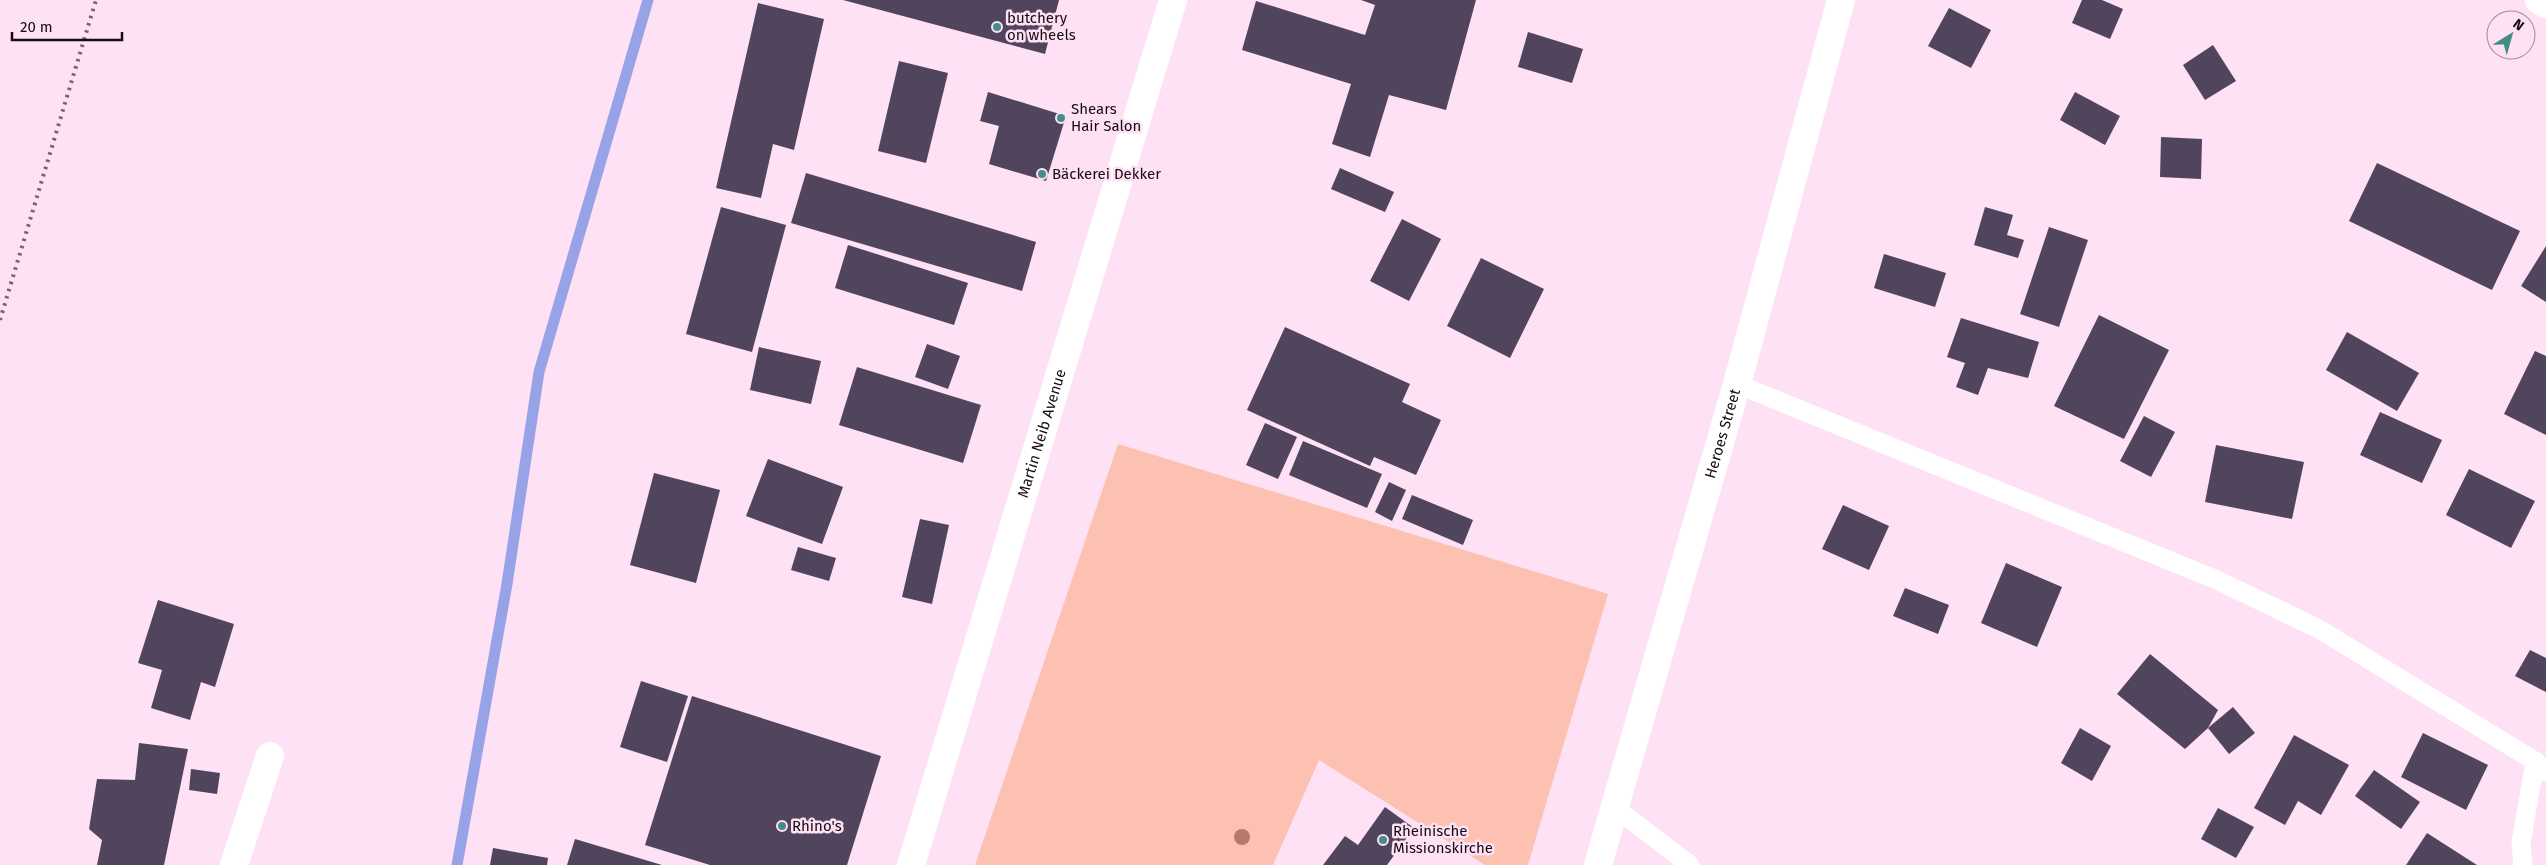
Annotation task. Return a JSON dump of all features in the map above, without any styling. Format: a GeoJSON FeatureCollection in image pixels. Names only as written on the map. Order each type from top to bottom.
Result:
{"type":"FeatureCollection","features":[{"type":"Feature","properties":{"kind":"street","name":"Martin Neib Avenue"},"geometry":{"type":"LineString","coordinates":[[911,865],[1172,0]]}},
{"type":"Feature","properties":{"kind":"street","name":"Heroes Street"},"geometry":{"type":"LineString","coordinates":[[1598,865],[1736,384],[1841,0]]}},
{"type":"Feature","properties":{"kind":"street"},"geometry":{"type":"LineString","coordinates":[[2539,0],[2546,4]]}},
{"type":"Feature","properties":{"kind":"street"},"geometry":{"type":"LineString","coordinates":[[234,865],[270,756]]}},
{"type":"Feature","properties":{"kind":"lane"},"geometry":{"type":"LineString","coordinates":[[1736,384],[2217,580],[2319,629],[2541,767],[2521,843],[2524,865]]}},
{"type":"Feature","properties":{"kind":"lane"},"geometry":{"type":"LineString","coordinates":[[1614,808],[1690,865]]}},
{"type":"Feature","properties":{"kind":"shaded area"},"geometry":{"type":"Polygon","coordinates":[[[1118,444],[1608,594],[1528,865],[1485,865],[1319,760],[1273,865],[975,865],[1118,444]]]}},
{"type":"Feature","properties":{"kind":"building","name":"butchery on wheels"},"geometry":{"type":"Polygon","coordinates":[[[843,0],[1059,0],[1045,54],[843,0]]]}},
{"type":"Feature","properties":{"kind":"building"},"geometry":{"type":"Polygon","coordinates":[[[1361,0],[1476,0],[1446,110],[1389,95],[1370,157],[1332,144],[1351,84],[1242,50],[1256,1],[1365,35],[1375,5],[1361,0]]]}},
{"type":"Feature","properties":{"kind":"building"},"geometry":{"type":"Polygon","coordinates":[[[2082,0],[2102,0],[2123,9],[2110,39],[2072,23],[2082,0]]]}},
{"type":"Feature","properties":{"kind":"building"},"geometry":{"type":"Polygon","coordinates":[[[758,3],[824,19],[794,150],[773,144],[761,198],[716,188],[758,3]]]}},
{"type":"Feature","properties":{"kind":"building"},"geometry":{"type":"Polygon","coordinates":[[[1949,8],[1991,30],[1971,68],[1928,46],[1949,8]]]}},
{"type":"Feature","properties":{"kind":"building"},"geometry":{"type":"Polygon","coordinates":[[[1528,32],[1583,49],[1572,83],[1518,67],[1528,32]]]}},
{"type":"Feature","properties":{"kind":"building"},"geometry":{"type":"Polygon","coordinates":[[[2213,45],[2236,81],[2205,100],[2183,65],[2213,45]]]}},
{"type":"Feature","properties":{"kind":"building"},"geometry":{"type":"Polygon","coordinates":[[[899,61],[948,73],[926,163],[878,151],[899,61]]]}},
{"type":"Feature","properties":{"kind":"building"},"geometry":{"type":"Polygon","coordinates":[[[988,92],[1066,116],[1046,181],[989,164],[999,126],[980,121],[988,92]]]}},
{"type":"Feature","properties":{"kind":"building"},"geometry":{"type":"Polygon","coordinates":[[[2075,92],[2120,116],[2105,145],[2060,120],[2075,92]]]}},
{"type":"Feature","properties":{"kind":"building"},"geometry":{"type":"Polygon","coordinates":[[[2161,137],[2202,139],[2201,179],[2160,177],[2161,137]]]}},
{"type":"Feature","properties":{"kind":"building"},"geometry":{"type":"Polygon","coordinates":[[[2377,163],[2520,231],[2492,290],[2349,221],[2377,163]]]}},
{"type":"Feature","properties":{"kind":"building"},"geometry":{"type":"Polygon","coordinates":[[[1340,168],[1394,192],[1385,212],[1331,189],[1340,168]]]}},
{"type":"Feature","properties":{"kind":"building"},"geometry":{"type":"Polygon","coordinates":[[[806,173],[1036,242],[1022,291],[791,223],[806,173]]]}},
{"type":"Feature","properties":{"kind":"building"},"geometry":{"type":"Polygon","coordinates":[[[721,207],[786,225],[752,352],[686,334],[721,207]]]}},
{"type":"Feature","properties":{"kind":"building"},"geometry":{"type":"Polygon","coordinates":[[[1985,207],[2013,215],[2007,235],[2024,240],[2018,258],[1974,245],[1985,207]]]}},
{"type":"Feature","properties":{"kind":"building"},"geometry":{"type":"Polygon","coordinates":[[[1402,219],[1441,239],[1409,301],[1370,281],[1402,219]]]}},
{"type":"Feature","properties":{"kind":"building"},"geometry":{"type":"Polygon","coordinates":[[[2049,227],[2088,240],[2059,327],[2020,314],[2049,227]]]}},
{"type":"Feature","properties":{"kind":"building"},"geometry":{"type":"Polygon","coordinates":[[[848,245],[968,283],[954,325],[835,288],[848,245]]]}},
{"type":"Feature","properties":{"kind":"building"},"geometry":{"type":"Polygon","coordinates":[[[2546,246],[2546,302],[2521,286],[2546,246]]]}},
{"type":"Feature","properties":{"kind":"building"},"geometry":{"type":"Polygon","coordinates":[[[1884,254],[1946,273],[1935,307],[1874,288],[1884,254]]]}},
{"type":"Feature","properties":{"kind":"building"},"geometry":{"type":"Polygon","coordinates":[[[1481,258],[1544,289],[1510,358],[1447,326],[1481,258]]]}},
{"type":"Feature","properties":{"kind":"building"},"geometry":{"type":"Polygon","coordinates":[[[2099,315],[2169,350],[2124,439],[2054,406],[2099,315]]]}},
{"type":"Feature","properties":{"kind":"building"},"geometry":{"type":"Polygon","coordinates":[[[1961,318],[2039,342],[2028,378],[1988,368],[1978,395],[1956,387],[1965,363],[1947,357],[1961,318]]]}},
{"type":"Feature","properties":{"kind":"building"},"geometry":{"type":"Polygon","coordinates":[[[1285,327],[1410,384],[1402,402],[1441,420],[1416,475],[1374,457],[1370,466],[1247,410],[1285,327]]]}},
{"type":"Feature","properties":{"kind":"building"},"geometry":{"type":"Polygon","coordinates":[[[2347,332],[2419,373],[2397,411],[2326,370],[2347,332]]]}},
{"type":"Feature","properties":{"kind":"building"},"geometry":{"type":"Polygon","coordinates":[[[927,344],[960,356],[948,389],[915,377],[927,344]]]}},
{"type":"Feature","properties":{"kind":"building"},"geometry":{"type":"Polygon","coordinates":[[[759,347],[821,361],[811,404],[750,390],[759,347]]]}},
{"type":"Feature","properties":{"kind":"building"},"geometry":{"type":"Polygon","coordinates":[[[2535,351],[2546,356],[2546,435],[2504,414],[2535,351]]]}},
{"type":"Feature","properties":{"kind":"building"},"geometry":{"type":"Polygon","coordinates":[[[857,367],[981,405],[963,463],[839,425],[857,367]]]}},
{"type":"Feature","properties":{"kind":"building"},"geometry":{"type":"Polygon","coordinates":[[[2380,412],[2442,440],[2422,483],[2360,455],[2380,412]]]}},
{"type":"Feature","properties":{"kind":"building"},"geometry":{"type":"Polygon","coordinates":[[[2144,416],[2175,432],[2151,477],[2120,461],[2144,416]]]}},
{"type":"Feature","properties":{"kind":"building"},"geometry":{"type":"Polygon","coordinates":[[[1265,423],[1297,437],[1278,479],[1246,465],[1265,423]]]}},
{"type":"Feature","properties":{"kind":"building"},"geometry":{"type":"Polygon","coordinates":[[[1303,441],[1382,474],[1367,508],[1289,475],[1303,441]]]}},
{"type":"Feature","properties":{"kind":"building"},"geometry":{"type":"Polygon","coordinates":[[[2216,445],[2304,462],[2292,519],[2205,502],[2216,445]]]}},
{"type":"Feature","properties":{"kind":"building"},"geometry":{"type":"Polygon","coordinates":[[[768,459],[843,487],[822,544],[746,516],[768,459]]]}},
{"type":"Feature","properties":{"kind":"building"},"geometry":{"type":"Polygon","coordinates":[[[2469,469],[2535,501],[2511,548],[2446,515],[2469,469]]]}},
{"type":"Feature","properties":{"kind":"building"},"geometry":{"type":"Polygon","coordinates":[[[654,473],[720,490],[696,583],[630,565],[654,473]]]}},
{"type":"Feature","properties":{"kind":"building"},"geometry":{"type":"Polygon","coordinates":[[[1389,482],[1406,490],[1392,521],[1375,512],[1389,482]]]}},
{"type":"Feature","properties":{"kind":"building"},"geometry":{"type":"Polygon","coordinates":[[[1412,495],[1473,520],[1463,545],[1402,519],[1412,495]]]}},
{"type":"Feature","properties":{"kind":"building"},"geometry":{"type":"Polygon","coordinates":[[[1843,505],[1889,526],[1869,570],[1822,549],[1843,505]]]}},
{"type":"Feature","properties":{"kind":"building"},"geometry":{"type":"Polygon","coordinates":[[[920,519],[949,525],[932,604],[902,597],[920,519]]]}},
{"type":"Feature","properties":{"kind":"building"},"geometry":{"type":"Polygon","coordinates":[[[798,547],[836,558],[829,581],[791,570],[798,547]]]}},
{"type":"Feature","properties":{"kind":"building"},"geometry":{"type":"Polygon","coordinates":[[[2006,563],[2062,587],[2037,647],[1981,623],[2006,563]]]}},
{"type":"Feature","properties":{"kind":"building"},"geometry":{"type":"Polygon","coordinates":[[[1905,588],[1949,605],[1938,634],[1893,616],[1905,588]]]}},
{"type":"Feature","properties":{"kind":"building"},"geometry":{"type":"Polygon","coordinates":[[[158,600],[234,624],[215,687],[201,682],[190,720],[151,708],[162,670],[138,663],[158,600]]]}},
{"type":"Feature","properties":{"kind":"building"},"geometry":{"type":"Polygon","coordinates":[[[2530,650],[2546,658],[2546,692],[2515,676],[2530,650]]]}},
{"type":"Feature","properties":{"kind":"building"},"geometry":{"type":"Polygon","coordinates":[[[2150,654],[2218,710],[2208,728],[2185,749],[2117,694],[2150,654]]]}},
{"type":"Feature","properties":{"kind":"building"},"geometry":{"type":"Polygon","coordinates":[[[641,681],[688,696],[667,762],[620,747],[641,681]]]}},
{"type":"Feature","properties":{"kind":"building"},"geometry":{"type":"Polygon","coordinates":[[[692,696],[881,756],[847,865],[710,865],[645,845],[692,696]]]}},
{"type":"Feature","properties":{"kind":"building"},"geometry":{"type":"Polygon","coordinates":[[[2233,707],[2255,733],[2229,754],[2208,728],[2233,707]]]}},
{"type":"Feature","properties":{"kind":"building"},"geometry":{"type":"Polygon","coordinates":[[[2080,728],[2111,746],[2092,781],[2061,763],[2080,728]]]}},
{"type":"Feature","properties":{"kind":"building"},"geometry":{"type":"Polygon","coordinates":[[[2423,733],[2488,765],[2466,810],[2401,777],[2423,733]]]}},
{"type":"Feature","properties":{"kind":"building"},"geometry":{"type":"Polygon","coordinates":[[[2294,735],[2349,765],[2321,815],[2298,801],[2285,825],[2254,808],[2294,735]]]}},
{"type":"Feature","properties":{"kind":"building"},"geometry":{"type":"Polygon","coordinates":[[[139,743],[188,749],[164,865],[97,865],[102,840],[89,829],[97,779],[135,780],[139,743]]]}},
{"type":"Feature","properties":{"kind":"building"},"geometry":{"type":"Polygon","coordinates":[[[191,769],[220,773],[217,794],[189,790],[191,769]]]}},
{"type":"Feature","properties":{"kind":"building"},"geometry":{"type":"Polygon","coordinates":[[[2374,770],[2420,802],[2401,829],[2355,796],[2374,770]]]}},
{"type":"Feature","properties":{"kind":"building","name":"Rheinische Missionskirche"},"geometry":{"type":"Polygon","coordinates":[[[1385,807],[1414,828],[1387,865],[1323,865],[1345,836],[1358,845],[1385,807]]]}},
{"type":"Feature","properties":{"kind":"building"},"geometry":{"type":"Polygon","coordinates":[[[2218,808],[2254,827],[2236,858],[2201,839],[2218,808]]]}},
{"type":"Feature","properties":{"kind":"building"},"geometry":{"type":"Polygon","coordinates":[[[2427,833],[2477,865],[2406,865],[2427,833]]]}},
{"type":"Feature","properties":{"kind":"building"},"geometry":{"type":"Polygon","coordinates":[[[575,839],[662,865],[567,865],[575,839]]]}},
{"type":"Feature","properties":{"kind":"building"},"geometry":{"type":"Polygon","coordinates":[[[493,848],[548,858],[547,865],[490,865],[493,848]]]}},
{"type":"Feature","properties":{"kind":"waterway"},"geometry":{"type":"LineString","coordinates":[[457,865],[507,584],[539,372],[648,0]]}},
{"type":"Feature","properties":{"kind":"railway"},"geometry":{"type":"LineString","coordinates":[[0,320],[96,0]]}},
{"type":"Feature","properties":{"kind":"place","name":"butchery on wheels"},"geometry":{"type":"Point","coordinates":[997,27]}},
{"type":"Feature","properties":{"kind":"place","name":"Shears Hair Salon"},"geometry":{"type":"Point","coordinates":[1061,118]}},
{"type":"Feature","properties":{"kind":"place","name":"Bäckerei Dekker"},"geometry":{"type":"Point","coordinates":[1042,174]}},
{"type":"Feature","properties":{"kind":"place","name":"Rhino's"},"geometry":{"type":"Point","coordinates":[782,826]}},
{"type":"Feature","properties":{"kind":"place","name":"Rheinische Missionskirche"},"geometry":{"type":"Point","coordinates":[1383,840]}}]}
